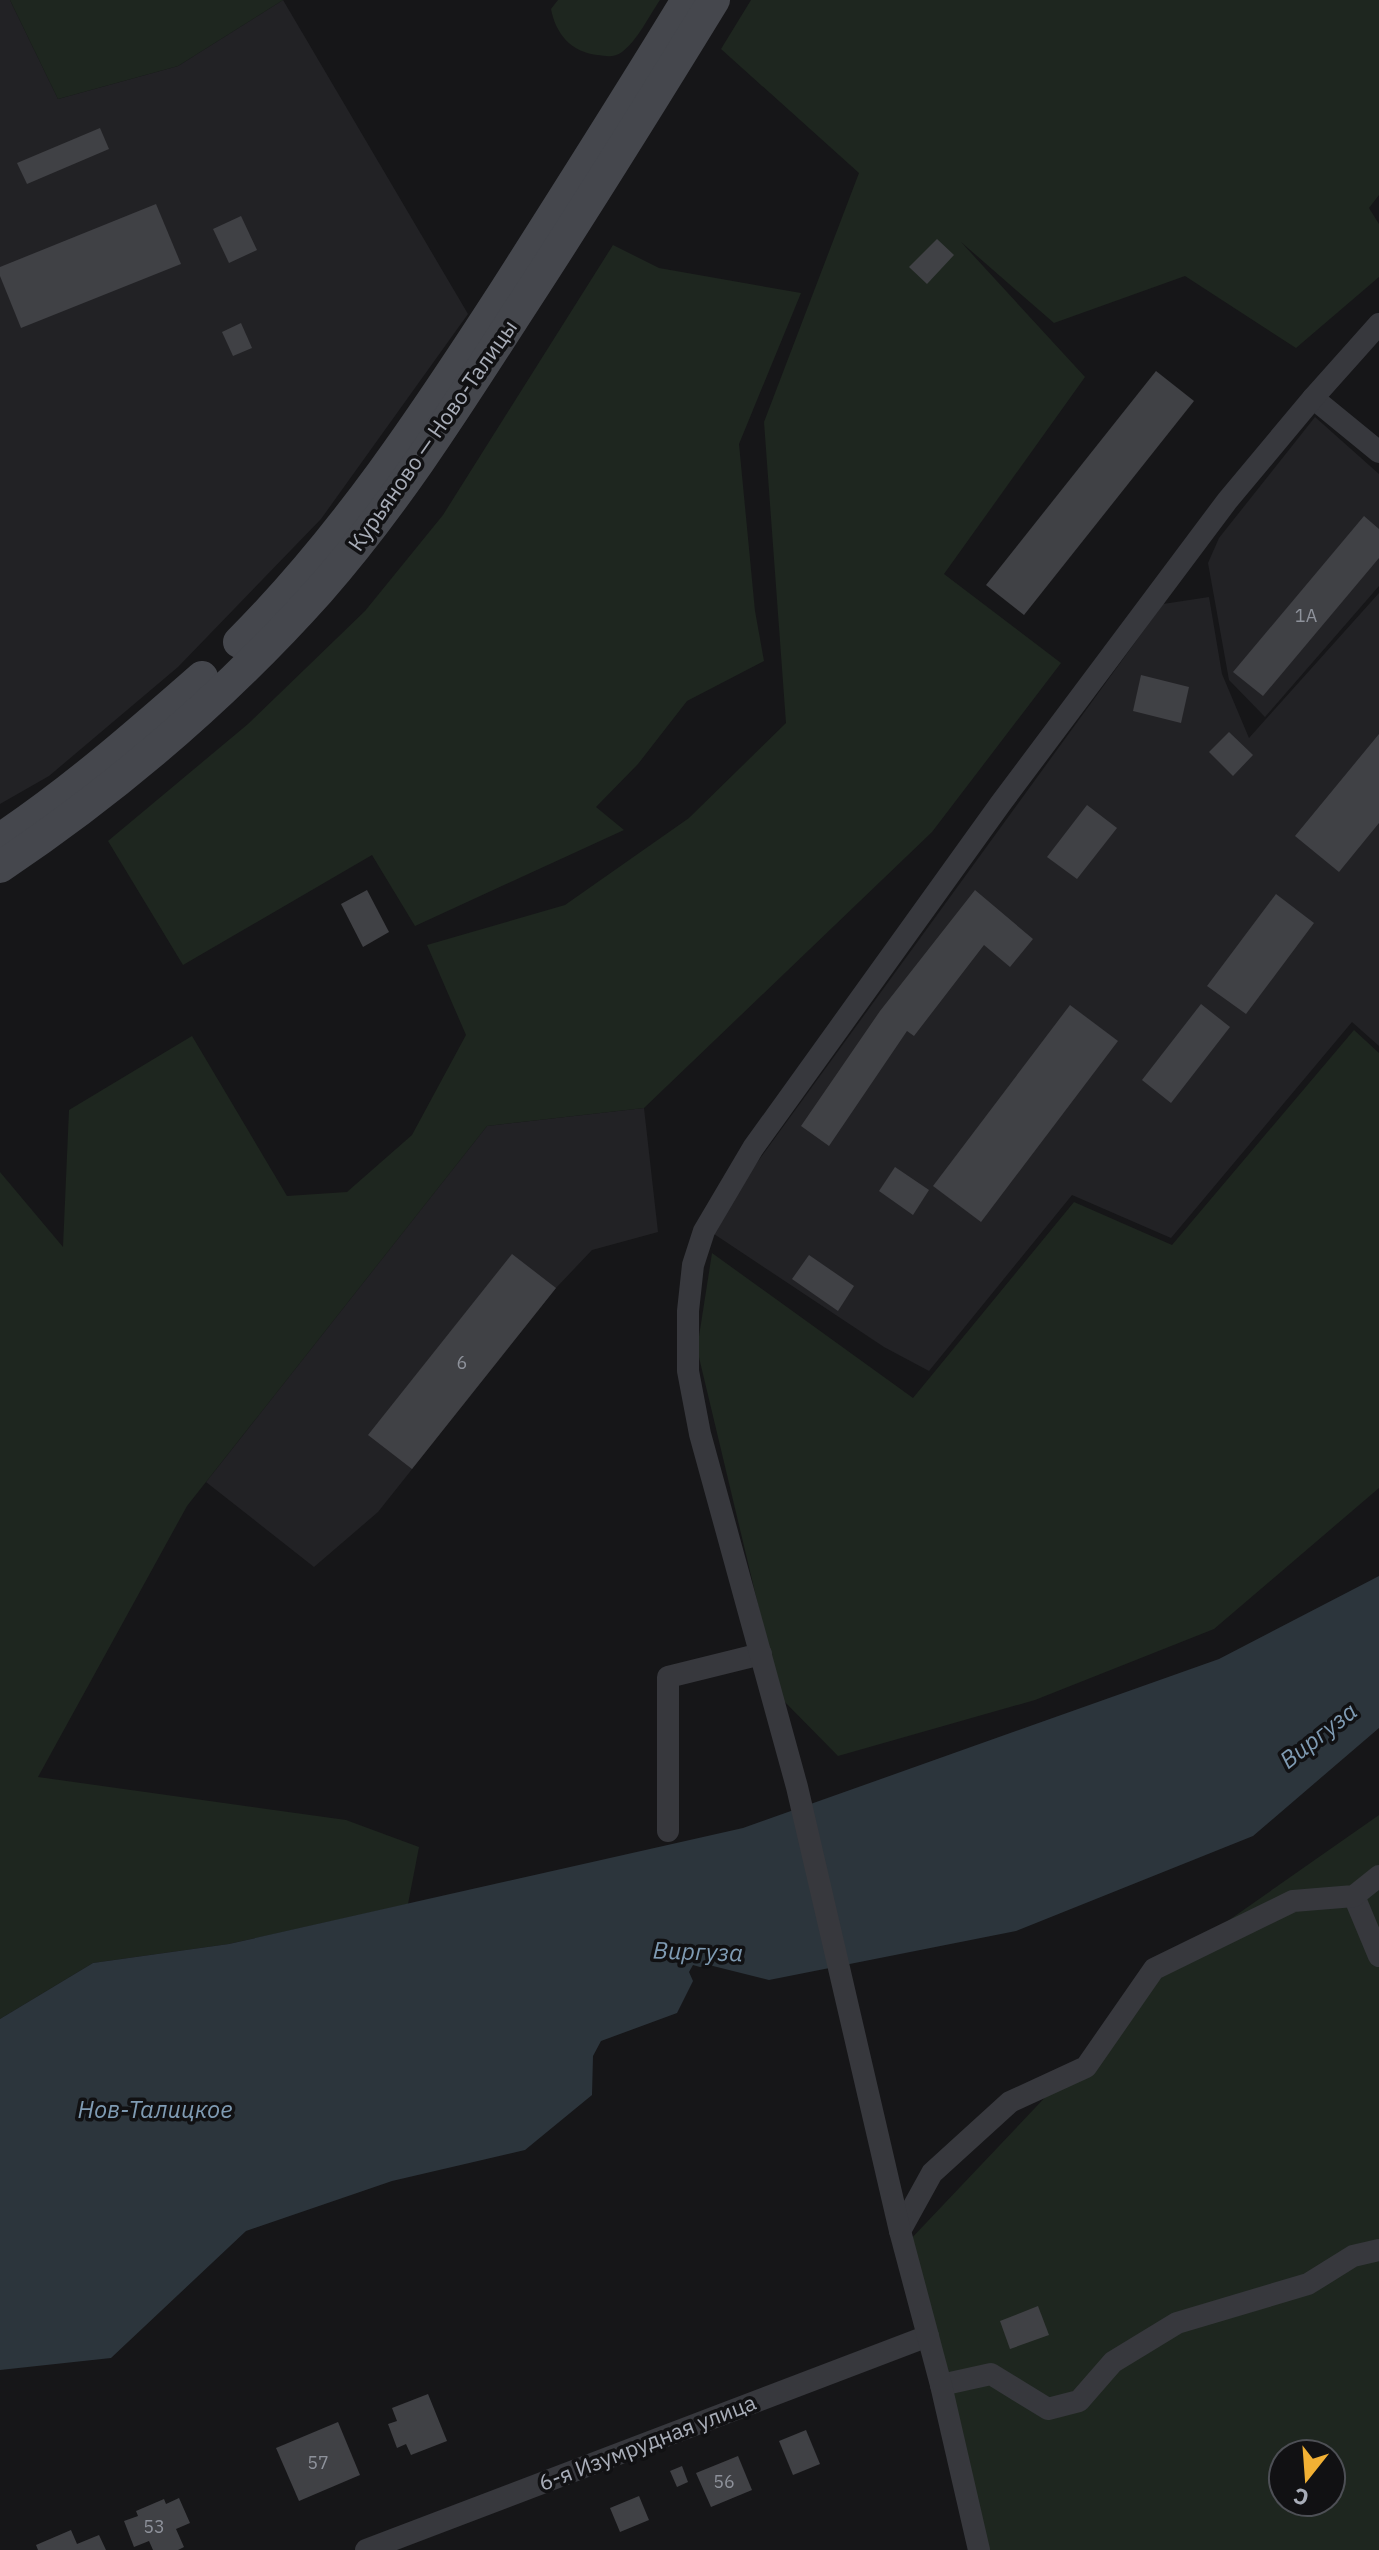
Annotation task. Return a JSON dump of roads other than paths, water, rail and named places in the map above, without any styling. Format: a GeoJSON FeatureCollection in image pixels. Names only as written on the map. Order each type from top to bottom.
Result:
{"type":"FeatureCollection","features":[{"type":"Feature","properties":{"kind":"main road","name":"Курьяново — Ново-Талицы"},"geometry":{"type":"LineString","coordinates":[[0,839],[127,743],[226,656],[261,621],[368,494],[445,385],[687,0]]}},
{"type":"Feature","properties":{"kind":"main road","name":"Курьяново — Ново-Талицы"},"geometry":{"type":"LineString","coordinates":[[0,867],[47,835],[145,757],[244,668],[329,578],[385,509],[456,408],[616,160],[714,0]]}},
{"type":"Feature","properties":{"kind":"street"},"geometry":{"type":"LineString","coordinates":[[979,2550],[941,2385],[900,2231],[797,1787],[700,1434],[688,1371],[688,1311],[693,1265],[704,1231],[753,1148],[1001,803],[1227,501],[1379,324]]}},
{"type":"Feature","properties":{"kind":"street"},"geometry":{"type":"LineString","coordinates":[[1313,398],[1379,452]]}},
{"type":"Feature","properties":{"kind":"street"},"geometry":{"type":"LineString","coordinates":[[668,1831],[668,1677],[761,1654]]}},
{"type":"Feature","properties":{"kind":"street"},"geometry":{"type":"LineString","coordinates":[[900,2231],[932,2173],[1010,2102],[1086,2067],[1154,1969],[1293,1901],[1354,1896],[1379,1876]]}},
{"type":"Feature","properties":{"kind":"street"},"geometry":{"type":"LineString","coordinates":[[1354,1896],[1379,1956]]}},
{"type":"Feature","properties":{"kind":"street"},"geometry":{"type":"LineString","coordinates":[[941,2385],[991,2374],[1048,2409],[1079,2401],[1113,2362],[1177,2323],[1308,2284],[1353,2256],[1379,2250]]}},
{"type":"Feature","properties":{"kind":"street","name":"6-я Изумрудная улица"},"geometry":{"type":"LineString","coordinates":[[366,2550],[928,2336]]}},
{"type":"Feature","properties":{"kind":"water","name":"Нов-Талицкое"},"geometry":{"type":"Polygon","coordinates":[[[1379,1576],[1379,1728],[1253,1836],[1016,1931],[769,1980],[709,1965],[693,1965],[689,1972],[693,1981],[677,2013],[601,2041],[593,2056],[592,2095],[525,2150],[392,2181],[246,2231],[111,2358],[0,2370],[0,2019],[93,1963],[229,1944],[743,1828],[1219,1659],[1379,1576]]]}},
{"type":"Feature","properties":{"kind":"water label","name":"Виргуза"},"geometry":{"type":"Point","coordinates":[1318,1735]}},
{"type":"Feature","properties":{"kind":"water label","name":"Виргуза"},"geometry":{"type":"Point","coordinates":[698,1951]}}]}
